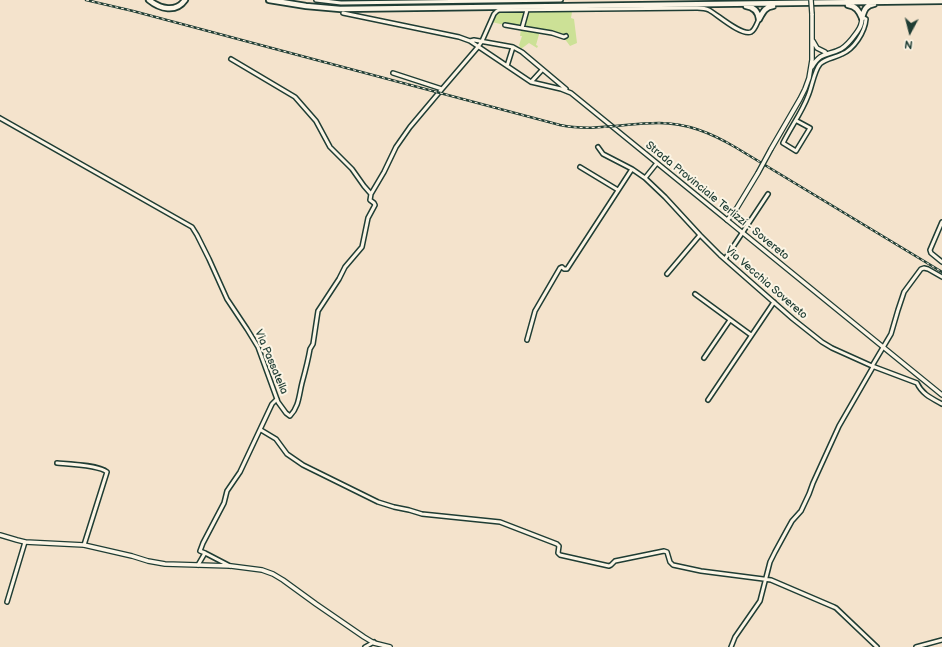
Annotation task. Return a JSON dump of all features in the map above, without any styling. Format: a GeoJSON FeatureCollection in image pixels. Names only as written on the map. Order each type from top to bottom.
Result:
{"type":"FeatureCollection","features":[{"type":"Feature","properties":{"kind":"highway"},"geometry":{"type":"LineString","coordinates":[[149,0],[158,6],[168,8],[177,7],[185,0]]}},
{"type":"Feature","properties":{"kind":"highway"},"geometry":{"type":"LineString","coordinates":[[269,0],[306,6],[340,9],[792,3],[836,0]]}},
{"type":"Feature","properties":{"kind":"highway"},"geometry":{"type":"LineString","coordinates":[[284,0],[323,5],[352,6],[942,1]]}},
{"type":"Feature","properties":{"kind":"highway"},"geometry":{"type":"LineString","coordinates":[[820,1],[852,5],[858,9],[862,18]]}},
{"type":"Feature","properties":{"kind":"highway"},"geometry":{"type":"LineString","coordinates":[[862,18],[864,10],[871,5],[905,2]]}},
{"type":"Feature","properties":{"kind":"highway"},"geometry":{"type":"LineString","coordinates":[[759,19],[767,7],[792,3]]}},
{"type":"Feature","properties":{"kind":"highway"},"geometry":{"type":"LineString","coordinates":[[718,4],[751,7],[757,11],[759,19]]}},
{"type":"Feature","properties":{"kind":"main road"},"geometry":{"type":"LineString","coordinates":[[729,222],[806,89],[811,69],[812,0]]}},
{"type":"Feature","properties":{"kind":"main road"},"geometry":{"type":"LineString","coordinates":[[811,69],[816,60],[826,53],[842,48],[850,42],[861,26],[862,18]]}},
{"type":"Feature","properties":{"kind":"main road"},"geometry":{"type":"LineString","coordinates":[[812,40],[818,48],[826,53]]}},
{"type":"Feature","properties":{"kind":"main road"},"geometry":{"type":"LineString","coordinates":[[812,52],[826,53]]}},
{"type":"Feature","properties":{"kind":"main road","name":"Strada Provinciale Terlizzi - Sovereto"},"geometry":{"type":"LineString","coordinates":[[729,222],[942,395]]}},
{"type":"Feature","properties":{"kind":"main road"},"geometry":{"type":"LineString","coordinates":[[0,535],[25,542],[84,544],[156,562],[231,566],[262,570],[283,580],[316,604],[374,642],[390,647]]}},
{"type":"Feature","properties":{"kind":"street"},"geometry":{"type":"LineString","coordinates":[[316,0],[341,3],[379,1],[561,0]]}},
{"type":"Feature","properties":{"kind":"street"},"geometry":{"type":"LineString","coordinates":[[231,59],[295,96],[316,121],[330,147],[352,169],[371,194],[396,147],[410,127],[478,47],[494,14],[499,10],[703,8],[739,30],[747,33],[753,31],[759,19]]}},
{"type":"Feature","properties":{"kind":"street"},"geometry":{"type":"LineString","coordinates":[[522,28],[527,10]]}},
{"type":"Feature","properties":{"kind":"street"},"geometry":{"type":"LineString","coordinates":[[343,13],[459,37],[470,41],[482,41],[513,47],[522,52],[568,91]]}},
{"type":"Feature","properties":{"kind":"street"},"geometry":{"type":"LineString","coordinates":[[797,121],[810,128],[796,151],[783,143],[807,100],[817,68],[827,59],[842,55],[850,48],[864,27],[866,19],[862,18]]}},
{"type":"Feature","properties":{"kind":"street"},"geometry":{"type":"LineString","coordinates":[[505,25],[552,33],[564,37],[566,36]]}},
{"type":"Feature","properties":{"kind":"street","name":"Strada Provinciale Terlizzi - Sovereto"},"geometry":{"type":"LineString","coordinates":[[470,41],[532,82],[568,91],[729,222]]}},
{"type":"Feature","properties":{"kind":"street"},"geometry":{"type":"LineString","coordinates":[[507,66],[513,47]]}},
{"type":"Feature","properties":{"kind":"street"},"geometry":{"type":"LineString","coordinates":[[532,82],[542,70]]}},
{"type":"Feature","properties":{"kind":"street"},"geometry":{"type":"LineString","coordinates":[[393,73],[442,88]]}},
{"type":"Feature","properties":{"kind":"street","name":"Via Passatella"},"geometry":{"type":"LineString","coordinates":[[0,118],[192,227],[209,259],[227,299],[258,347],[277,399],[290,416],[292,415],[300,397],[301,386],[310,349],[313,344],[318,311],[345,267],[362,248],[368,218],[375,205],[370,200],[371,194]]}},
{"type":"Feature","properties":{"kind":"street","name":"Via Vecchia Sovereto"},"geometry":{"type":"LineString","coordinates":[[598,146],[603,154],[632,169],[645,178],[665,197],[700,236],[793,319],[822,342],[873,367],[917,383],[920,390],[942,404]]}},
{"type":"Feature","properties":{"kind":"street"},"geometry":{"type":"LineString","coordinates":[[645,178],[656,163]]}},
{"type":"Feature","properties":{"kind":"street"},"geometry":{"type":"LineString","coordinates":[[580,168],[618,190]]}},
{"type":"Feature","properties":{"kind":"street"},"geometry":{"type":"LineString","coordinates":[[527,340],[535,311],[560,268],[562,267],[567,270],[632,169]]}},
{"type":"Feature","properties":{"kind":"street"},"geometry":{"type":"LineString","coordinates":[[725,259],[768,194]]}},
{"type":"Feature","properties":{"kind":"street"},"geometry":{"type":"LineString","coordinates":[[942,222],[930,250],[930,253],[942,262]]}},
{"type":"Feature","properties":{"kind":"street"},"geometry":{"type":"LineString","coordinates":[[667,274],[700,236]]}},
{"type":"Feature","properties":{"kind":"street"},"geometry":{"type":"LineString","coordinates":[[730,647],[735,637],[760,601],[770,562],[792,521],[801,511],[839,426],[891,334],[904,292],[921,269],[928,269],[942,277]]}},
{"type":"Feature","properties":{"kind":"street"},"geometry":{"type":"LineString","coordinates":[[695,294],[751,335]]}},
{"type":"Feature","properties":{"kind":"street"},"geometry":{"type":"LineString","coordinates":[[708,400],[774,302]]}},
{"type":"Feature","properties":{"kind":"street"},"geometry":{"type":"LineString","coordinates":[[704,358],[730,320]]}},
{"type":"Feature","properties":{"kind":"street"},"geometry":{"type":"LineString","coordinates":[[917,383],[923,380]]}},
{"type":"Feature","properties":{"kind":"street"},"geometry":{"type":"LineString","coordinates":[[231,566],[200,551],[203,542],[224,503],[227,490],[240,472],[272,404],[277,399]]}},
{"type":"Feature","properties":{"kind":"street"},"geometry":{"type":"LineString","coordinates":[[261,430],[276,439],[287,454],[303,465],[378,502],[425,514],[500,522],[557,544],[559,547],[558,553],[560,555],[609,566],[615,561],[664,551],[667,552],[673,566],[774,581],[836,608],[877,647]]}},
{"type":"Feature","properties":{"kind":"street"},"geometry":{"type":"LineString","coordinates":[[57,463],[93,467],[106,470],[108,472],[84,544]]}},
{"type":"Feature","properties":{"kind":"street"},"geometry":{"type":"LineString","coordinates":[[7,602],[25,542]]}},
{"type":"Feature","properties":{"kind":"street"},"geometry":{"type":"LineString","coordinates":[[198,565],[205,553]]}},
{"type":"Feature","properties":{"kind":"street"},"geometry":{"type":"LineString","coordinates":[[916,647],[942,640]]}},
{"type":"Feature","properties":{"kind":"street"},"geometry":{"type":"LineString","coordinates":[[365,647],[374,642]]}},
{"type":"Feature","properties":{"kind":"green space"},"geometry":{"type":"Polygon","coordinates":[[[572,12],[571,18],[574,19],[577,43],[570,46],[561,36],[540,31],[536,45],[538,46],[537,48],[529,43],[521,49],[519,45],[522,36],[520,36],[521,29],[492,22],[496,13],[572,12]]]}},
{"type":"Feature","properties":{"kind":"railway"},"geometry":{"type":"LineString","coordinates":[[86,0],[133,11],[560,125],[585,128],[646,123],[669,123],[689,127],[717,137],[735,147],[942,272]]}}]}
